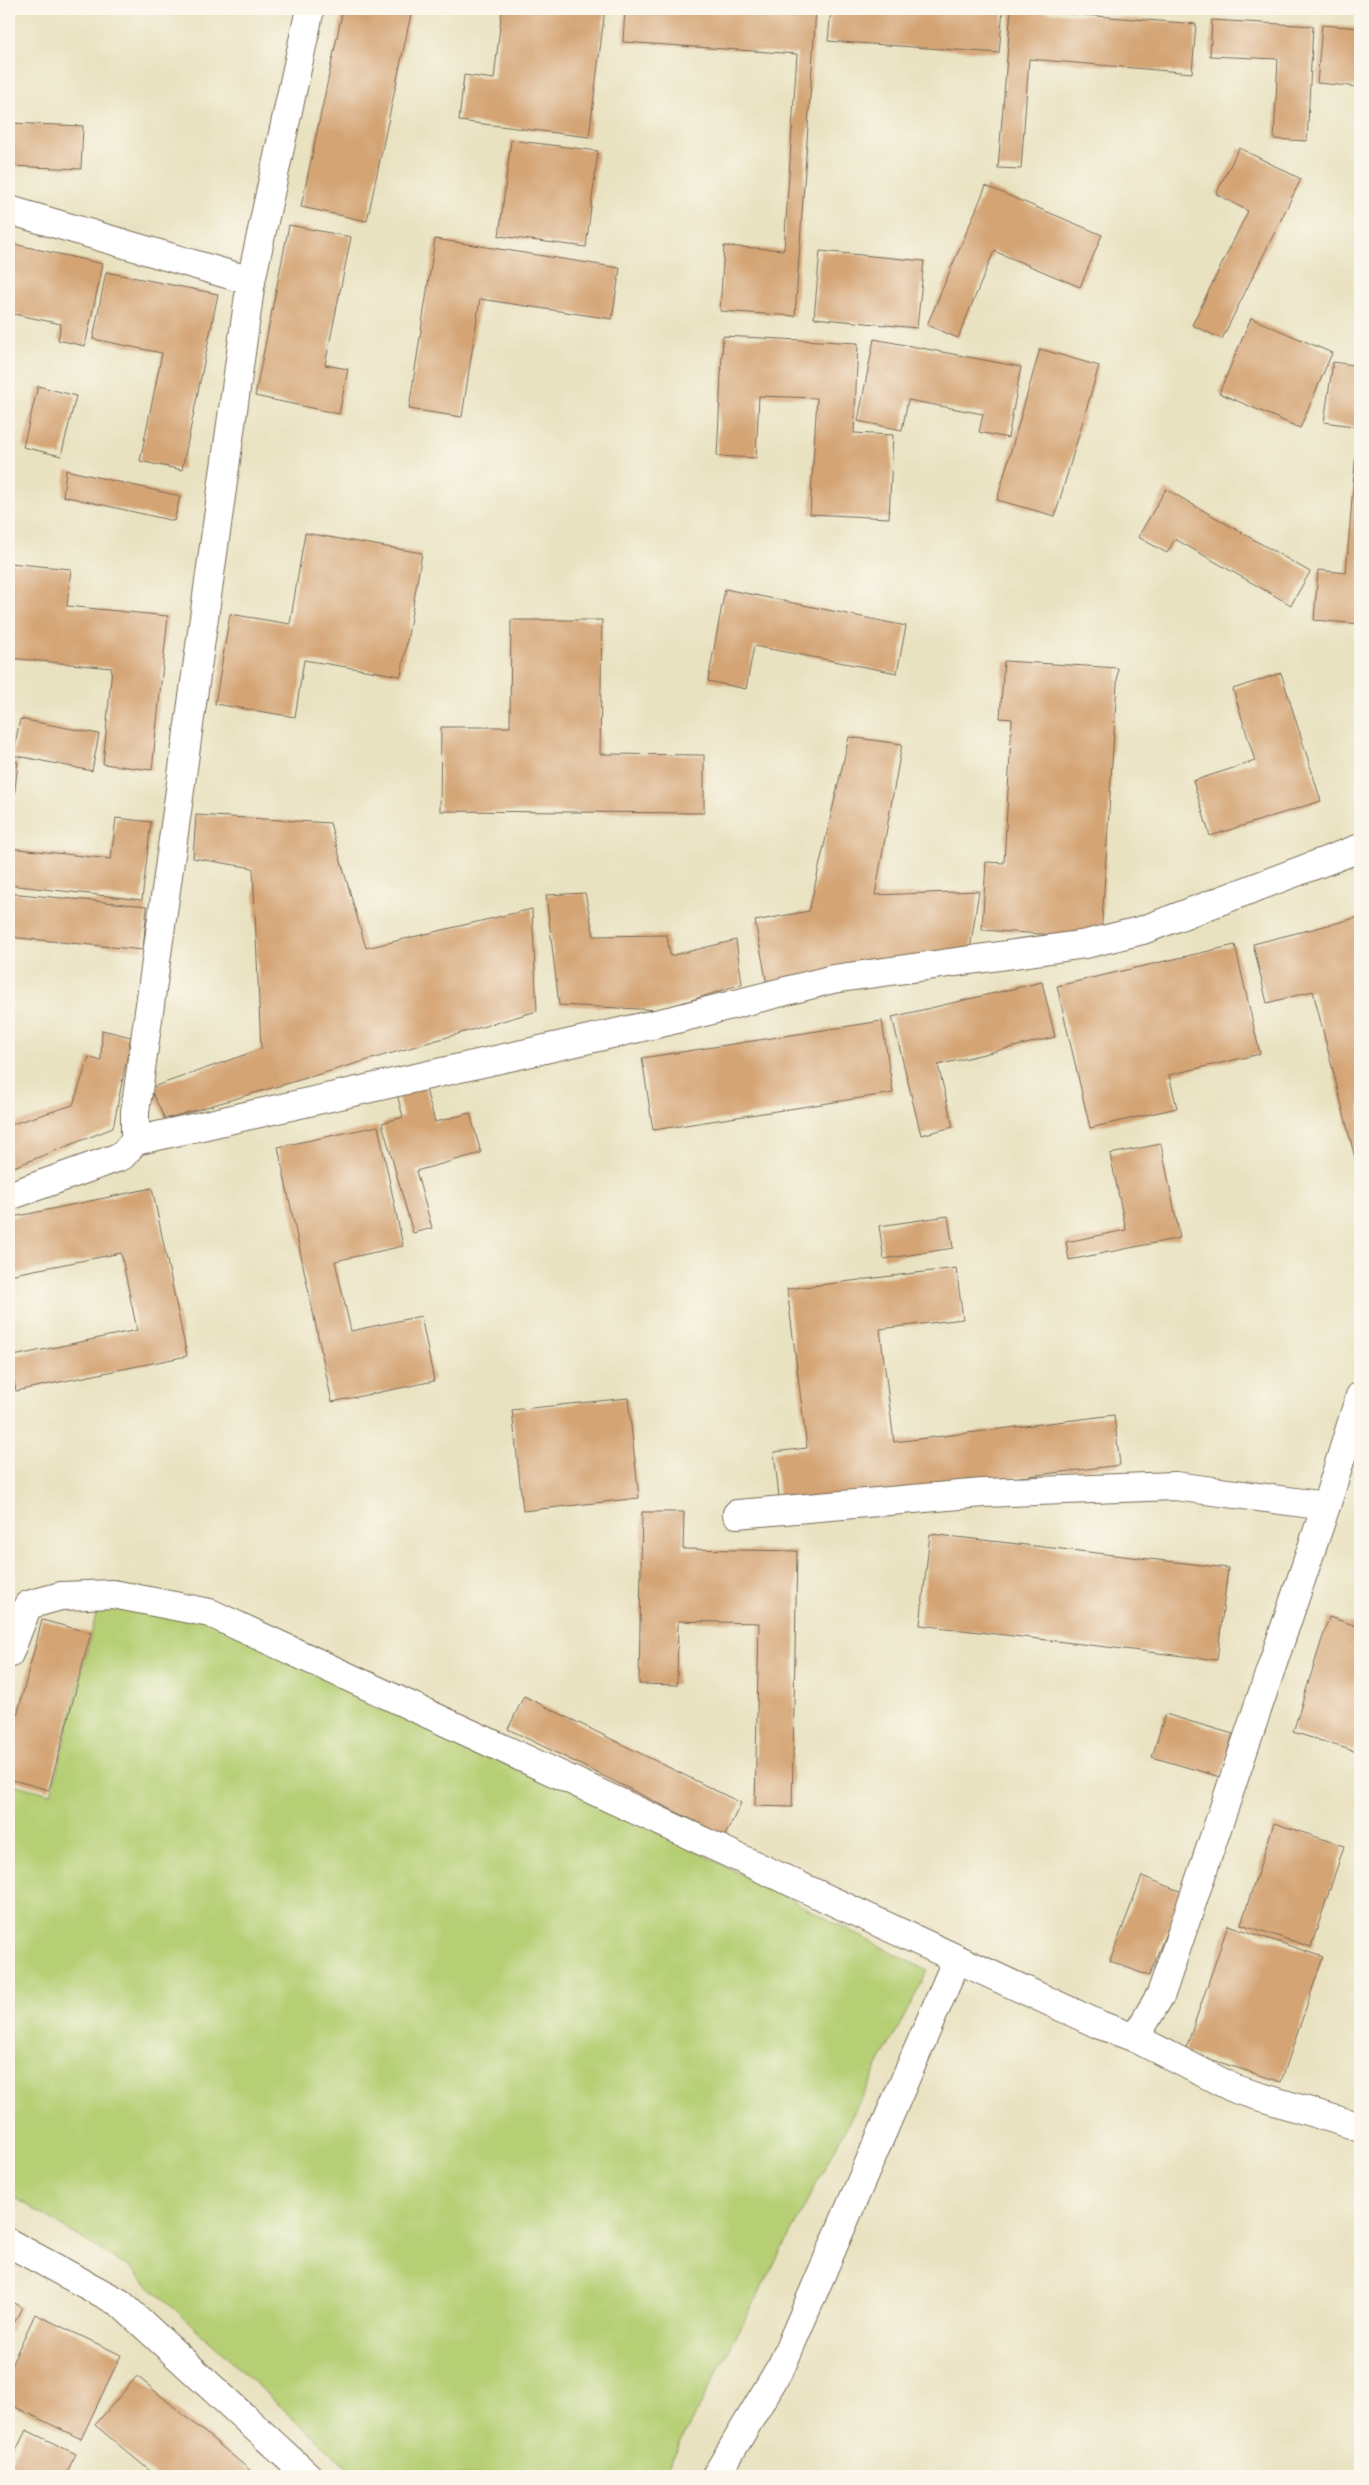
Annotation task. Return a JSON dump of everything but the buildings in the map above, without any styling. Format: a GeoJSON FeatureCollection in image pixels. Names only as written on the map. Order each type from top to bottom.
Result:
{"type":"FeatureCollection","features":[{"type":"Feature","properties":{"kind":"street"},"geometry":{"type":"LineString","coordinates":[[135,1141],[135,1112],[251,281],[310,9]]}},
{"type":"Feature","properties":{"kind":"street"},"geometry":{"type":"LineString","coordinates":[[9,210],[251,281]]}},
{"type":"Feature","properties":{"kind":"street"},"geometry":{"type":"LineString","coordinates":[[9,1196],[122,1156],[135,1141],[669,1021],[833,979],[1086,944],[1143,930],[1360,848]]}},
{"type":"Feature","properties":{"kind":"street"},"geometry":{"type":"LineString","coordinates":[[1135,2038],[1161,1994],[1326,1506],[1360,1396]]}},
{"type":"Feature","properties":{"kind":"street"},"geometry":{"type":"LineString","coordinates":[[737,1514],[983,1492],[1175,1486],[1326,1506]]}},
{"type":"Feature","properties":{"kind":"street"},"geometry":{"type":"LineString","coordinates":[[9,1654],[28,1606],[61,1596],[113,1594],[210,1613],[956,1959],[1100,2025],[1135,2038],[1235,2089],[1360,2127]]}},
{"type":"Feature","properties":{"kind":"street"},"geometry":{"type":"LineString","coordinates":[[716,2476],[782,2366],[956,1959]]}},
{"type":"Feature","properties":{"kind":"street"},"geometry":{"type":"LineString","coordinates":[[9,2243],[120,2303],[308,2476]]}},
{"type":"Feature","properties":{"kind":"green space"},"geometry":{"type":"Polygon","coordinates":[[[102,1591],[189,1598],[553,1777],[928,1971],[663,2476],[356,2476],[130,2268],[9,2194],[9,1783],[51,1794],[102,1591]]]}}]}
